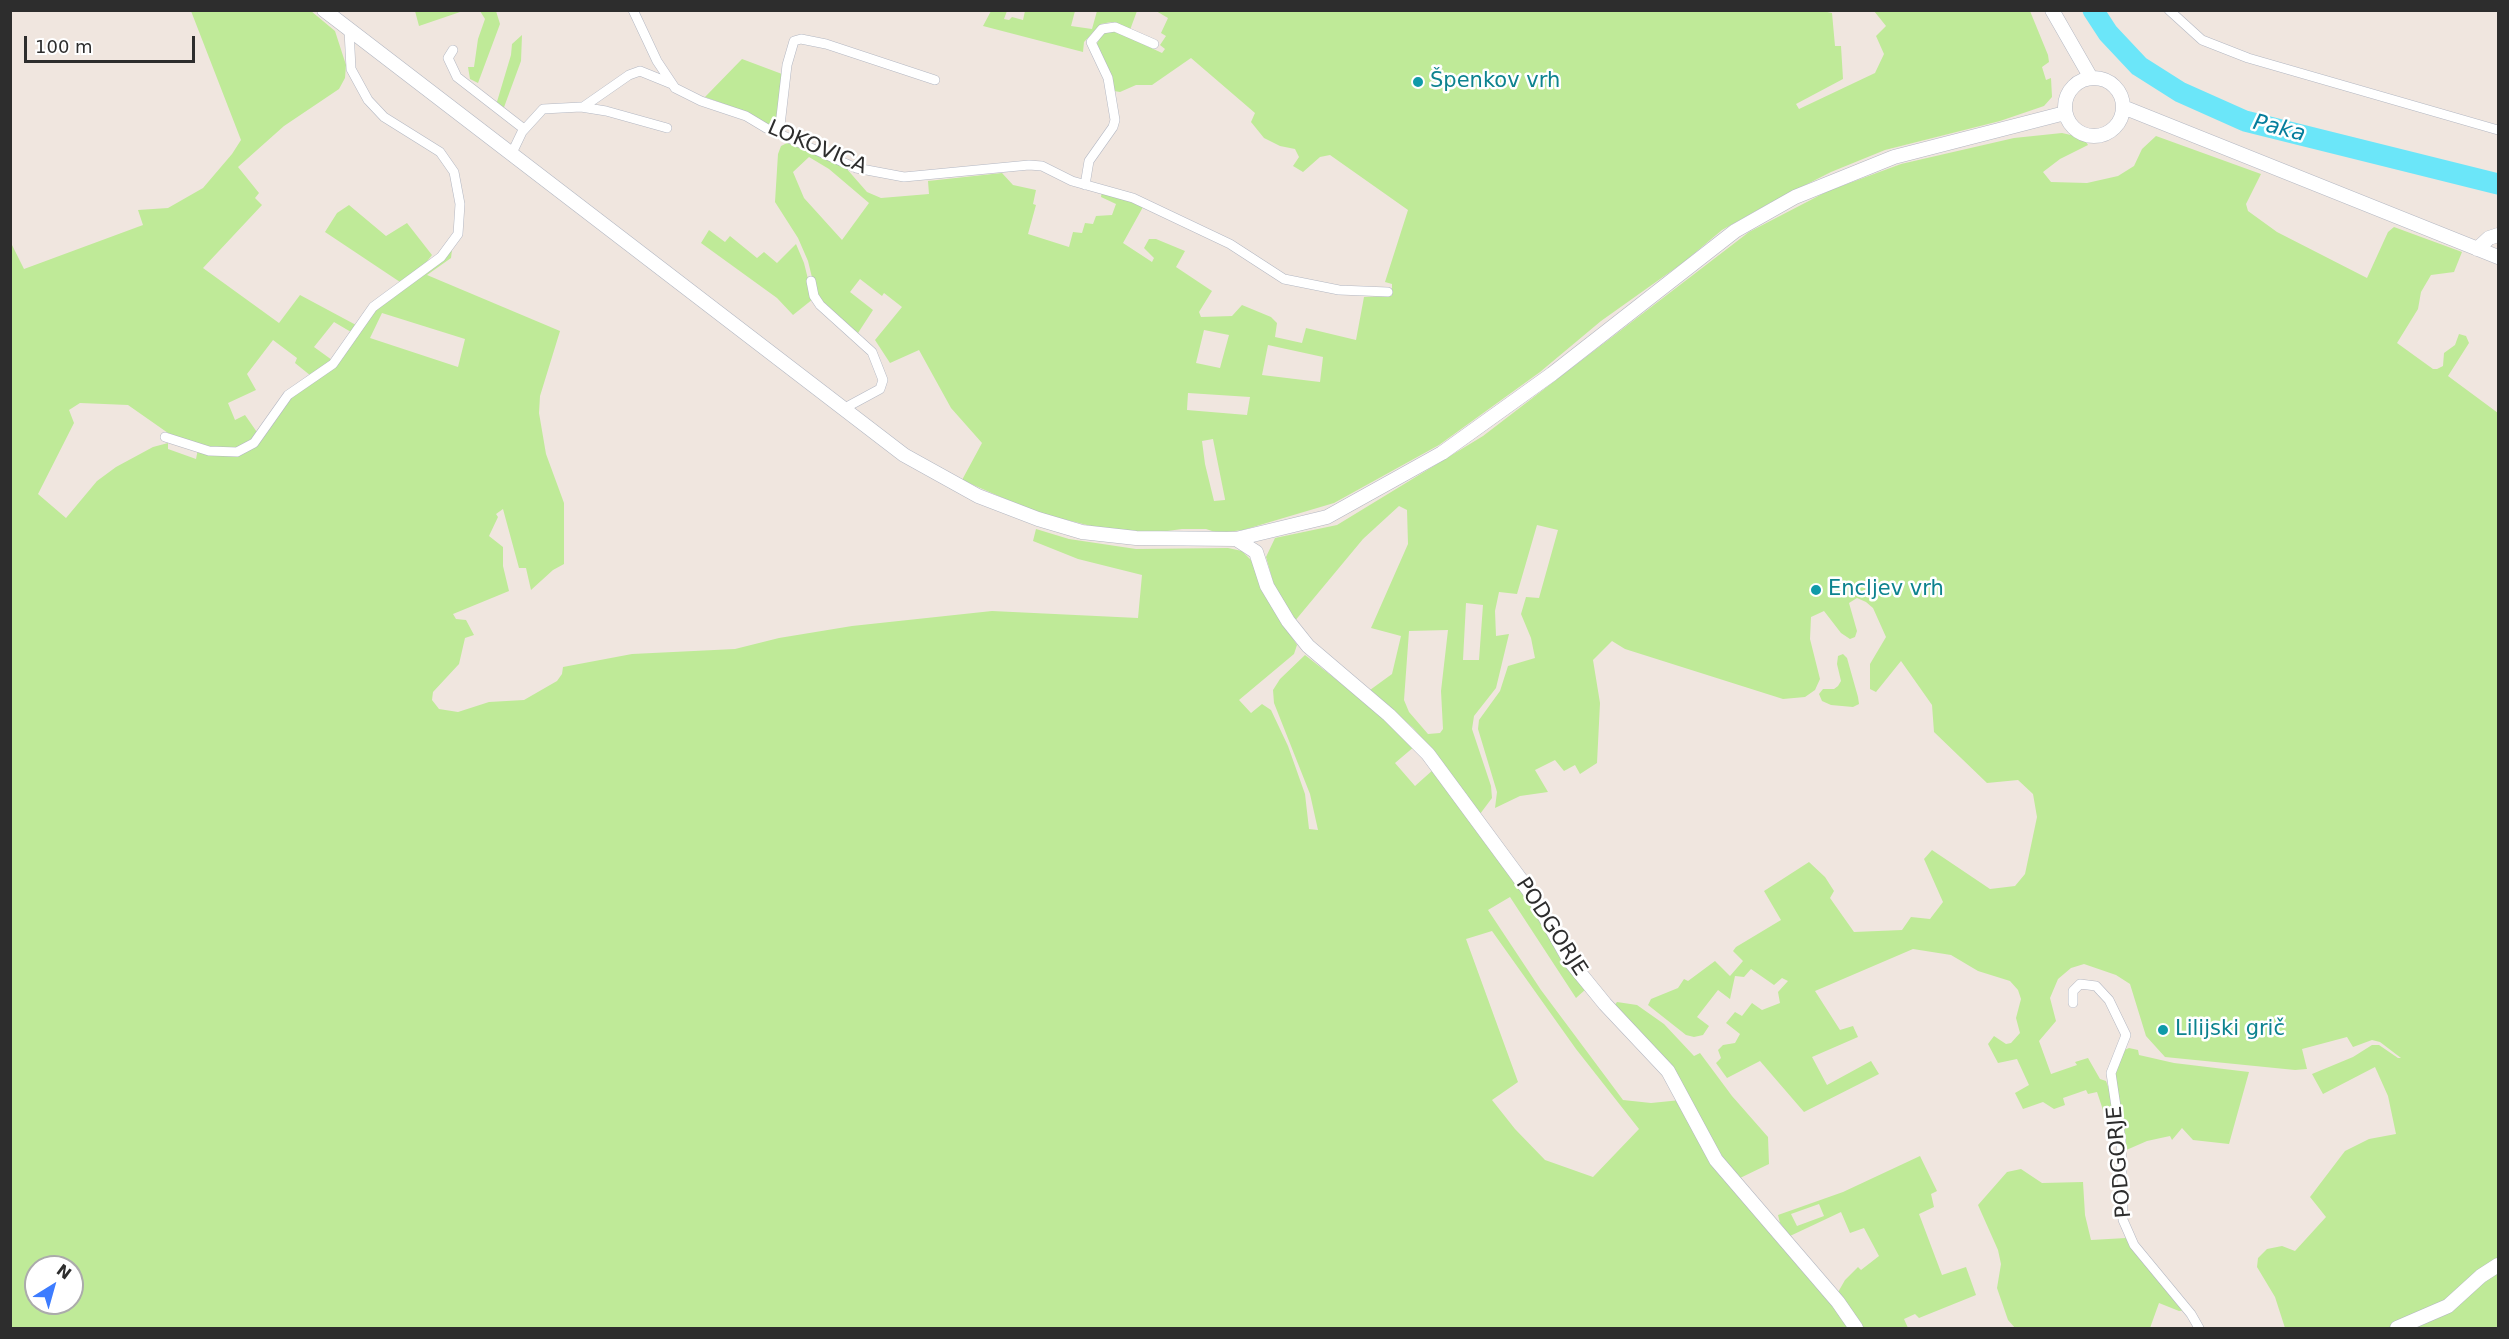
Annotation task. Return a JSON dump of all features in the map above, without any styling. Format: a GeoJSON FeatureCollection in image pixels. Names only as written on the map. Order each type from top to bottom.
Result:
{"type":"FeatureCollection","features":[{"type":"Feature","properties":{"kind":"main road"},"geometry":{"type":"LineString","coordinates":[[324,10],[904,455],[978,496],[1038,519],[1082,532],[1136,538],[1236,539],[1327,518],[1442,453],[1552,374],[1735,231],[1795,197],[1894,157],[2065,113]]}},
{"type":"Feature","properties":{"kind":"main road"},"geometry":{"type":"LineString","coordinates":[[2052,10],[2091,78]]}},
{"type":"Feature","properties":{"kind":"main road"},"geometry":{"type":"LineString","coordinates":[[2091,78],[2113,85],[2122,96],[2123,107],[2121,118],[2115,126],[2097,136],[2077,130],[2065,113],[2066,97],[2076,84],[2091,78]]}},
{"type":"Feature","properties":{"kind":"main road"},"geometry":{"type":"LineString","coordinates":[[2123,107],[2499,257]]}},
{"type":"Feature","properties":{"kind":"main road"},"geometry":{"type":"LineString","coordinates":[[2477,249],[2489,238],[2499,235]]}},
{"type":"Feature","properties":{"kind":"main road","name":"PODGORJE"},"geometry":{"type":"LineString","coordinates":[[1236,539],[1256,552],[1267,586],[1288,621],[1308,646],[1389,715],[1428,754],[1535,899],[1570,962],[1605,1004],[1668,1071],[1716,1160],[1838,1302],[1856,1329]]}},
{"type":"Feature","properties":{"kind":"main road"},"geometry":{"type":"LineString","coordinates":[[2397,1329],[2448,1306],[2481,1276],[2499,1265]]}},
{"type":"Feature","properties":{"kind":"street","name":"LOKOVICA"},"geometry":{"type":"LineString","coordinates":[[633,10],[657,61],[672,84],[687,95],[746,116],[779,134],[856,168],[885,176],[941,175],[1029,165],[1042,166],[1085,185],[1133,198],[1230,244],[1284,279],[1339,290],[1388,292]]}},
{"type":"Feature","properties":{"kind":"street"},"geometry":{"type":"LineString","coordinates":[[2169,10],[2202,40],[2248,58],[2499,130]]}},
{"type":"Feature","properties":{"kind":"street"},"geometry":{"type":"LineString","coordinates":[[1085,185],[1089,161],[1113,127],[1115,120],[1108,78],[1091,42],[1102,29],[1115,27],[1154,44]]}},
{"type":"Feature","properties":{"kind":"street"},"geometry":{"type":"LineString","coordinates":[[165,437],[209,451],[237,452],[254,443],[288,395],[333,364],[373,307],[441,257],[458,234],[460,204],[454,172],[440,152],[384,117],[368,100],[351,69],[349,30]]}},
{"type":"Feature","properties":{"kind":"street"},"geometry":{"type":"LineString","coordinates":[[779,134],[787,64],[794,41],[801,39],[826,44],[935,80]]}},
{"type":"Feature","properties":{"kind":"street"},"geometry":{"type":"LineString","coordinates":[[453,50],[448,58],[457,77],[524,129]]}},
{"type":"Feature","properties":{"kind":"street"},"geometry":{"type":"LineString","coordinates":[[584,107],[629,75],[640,71],[672,84]]}},
{"type":"Feature","properties":{"kind":"street"},"geometry":{"type":"LineString","coordinates":[[512,155],[524,129],[543,109],[584,107],[667,128]]}},
{"type":"Feature","properties":{"kind":"street"},"geometry":{"type":"LineString","coordinates":[[810,281],[814,296],[820,305],[872,352],[884,380],[880,389],[843,409]]}},
{"type":"Feature","properties":{"kind":"street","name":"PODGORJE"},"geometry":{"type":"LineString","coordinates":[[2073,1003],[2073,991],[2080,984],[2096,986],[2109,1000],[2126,1035],[2111,1073],[2121,1140],[2122,1220],[2134,1245],[2191,1314],[2199,1329]]}},
{"type":"Feature","properties":{"kind":"green space"},"geometry":{"type":"Polygon","coordinates":[[[415,10],[463,11],[419,26],[415,10]]]}},
{"type":"Feature","properties":{"kind":"green space"},"geometry":{"type":"Polygon","coordinates":[[[1818,10],[1832,13],[1835,46],[1841,46],[1843,79],[1796,104],[1799,109],[1875,73],[1884,54],[1876,36],[1886,26],[1874,11],[2030,11],[2048,55],[2049,62],[2042,67],[2046,80],[2051,78],[2052,97],[2044,106],[2000,121],[1885,150],[1831,172],[1722,230],[1684,262],[1601,321],[1540,372],[1439,445],[1334,503],[1243,530],[1218,533],[1206,529],[1182,529],[1145,534],[1111,531],[1035,512],[962,480],[982,443],[951,408],[919,350],[890,363],[875,340],[902,307],[884,293],[882,296],[860,279],[850,292],[873,310],[858,333],[817,298],[808,261],[798,238],[775,202],[778,154],[781,146],[787,143],[816,153],[846,168],[867,192],[881,198],[929,194],[928,181],[1002,173],[1013,185],[1036,190],[1033,204],[1036,205],[1028,234],[1069,247],[1073,232],[1082,233],[1085,223],[1093,224],[1096,216],[1112,215],[1116,204],[1101,197],[1102,191],[1125,198],[1143,207],[1123,243],[1152,262],[1154,258],[1144,248],[1149,239],[1156,239],[1185,251],[1176,267],[1212,291],[1199,312],[1201,317],[1232,316],[1242,305],[1271,317],[1277,323],[1275,337],[1302,343],[1306,328],[1356,340],[1364,297],[1392,296],[1392,284],[1385,282],[1408,210],[1330,155],[1320,157],[1303,172],[1293,166],[1299,157],[1295,149],[1280,146],[1264,138],[1251,122],[1255,113],[1191,58],[1152,85],[1136,85],[1120,92],[1114,91],[1096,45],[1103,32],[1113,30],[1162,53],[1165,49],[1160,45],[1166,36],[1161,33],[1168,18],[1156,11],[1818,10]],[[809,157],[793,172],[804,198],[842,240],[869,203],[829,169],[809,157]],[[1204,330],[1196,363],[1220,368],[1229,335],[1204,330]],[[1268,345],[1262,375],[1320,382],[1323,357],[1268,345]],[[1188,393],[1187,410],[1247,415],[1250,397],[1188,393]],[[1213,439],[1202,441],[1214,501],[1225,500],[1213,439]]]}},
{"type":"Feature","properties":{"kind":"green space"},"geometry":{"type":"Polygon","coordinates":[[[191,11],[311,11],[335,31],[346,65],[345,78],[339,89],[284,126],[238,167],[259,193],[255,198],[262,205],[203,268],[279,323],[300,295],[356,325],[351,332],[334,322],[314,347],[332,360],[311,376],[295,363],[297,358],[273,340],[247,374],[256,390],[228,403],[235,420],[245,415],[259,435],[242,448],[215,449],[190,442],[168,433],[128,405],[80,403],[69,410],[74,423],[38,494],[66,518],[97,481],[116,467],[153,447],[168,443],[168,449],[196,459],[198,449],[228,455],[242,453],[253,446],[288,399],[327,373],[338,362],[380,302],[422,275],[452,250],[451,258],[427,275],[560,331],[540,396],[539,413],[546,454],[564,503],[564,564],[553,570],[531,590],[526,568],[519,568],[503,509],[496,514],[498,517],[489,536],[503,547],[503,566],[509,591],[453,614],[456,619],[466,620],[474,635],[465,638],[459,664],[433,692],[432,700],[439,709],[458,712],[489,702],[524,700],[557,681],[562,674],[563,667],[632,654],[735,649],[779,638],[852,626],[992,611],[1138,618],[1142,575],[1078,559],[1033,541],[1036,529],[1069,539],[1136,549],[1228,548],[1242,551],[1252,561],[1266,597],[1297,645],[1294,654],[1239,700],[1251,713],[1262,704],[1271,710],[1288,746],[1305,794],[1309,829],[1318,830],[1310,794],[1274,703],[1273,690],[1280,679],[1305,655],[1398,728],[1415,746],[1395,763],[1415,786],[1434,769],[1529,898],[1555,946],[1586,989],[1576,998],[1510,897],[1488,910],[1541,990],[1623,1100],[1651,1103],[1681,1100],[1710,1156],[1804,1265],[1853,1328],[11,1328],[10,241],[24,269],[143,225],[138,210],[168,208],[203,188],[241,140],[191,11]],[[382,313],[370,338],[458,367],[465,339],[382,313]],[[1492,931],[1466,939],[1518,1082],[1492,1100],[1515,1129],[1545,1160],[1593,1177],[1639,1129],[1576,1049],[1492,931]]]}},
{"type":"Feature","properties":{"kind":"green space"},"geometry":{"type":"Polygon","coordinates":[[[480,11],[496,11],[500,24],[478,83],[470,79],[468,67],[474,67],[478,39],[485,19],[480,11]]]}},
{"type":"Feature","properties":{"kind":"green space"},"geometry":{"type":"Polygon","coordinates":[[[991,11],[1007,11],[1004,19],[1009,20],[1012,17],[1023,20],[1025,11],[1075,11],[1071,26],[1092,29],[1097,11],[1137,11],[1130,30],[1111,22],[1101,24],[1084,42],[1083,52],[983,26],[991,11]]]}},
{"type":"Feature","properties":{"kind":"green space"},"geometry":{"type":"Polygon","coordinates":[[[522,35],[521,61],[503,110],[496,105],[511,55],[512,44],[522,35]]]}},
{"type":"Feature","properties":{"kind":"green space"},"geometry":{"type":"Polygon","coordinates":[[[742,59],[782,74],[777,122],[769,126],[749,113],[705,97],[742,59]]]}},
{"type":"Feature","properties":{"kind":"green space"},"geometry":{"type":"Polygon","coordinates":[[[2062,133],[2084,138],[2088,145],[2060,159],[2043,172],[2051,182],[2087,183],[2118,176],[2134,166],[2142,149],[2156,136],[2261,174],[2246,204],[2248,211],[2277,232],[2367,278],[2388,232],[2394,227],[2462,252],[2454,272],[2431,275],[2421,292],[2418,309],[2397,343],[2433,369],[2437,369],[2443,366],[2444,353],[2455,345],[2459,334],[2466,336],[2469,343],[2448,376],[2498,413],[2498,1328],[2285,1328],[2275,1297],[2257,1267],[2258,1258],[2267,1249],[2282,1246],[2295,1251],[2326,1217],[2310,1197],[2345,1151],[2369,1139],[2396,1134],[2388,1096],[2375,1067],[2323,1094],[2312,1074],[2353,1057],[2372,1045],[2379,1045],[2401,1058],[2380,1042],[2372,1040],[2353,1047],[2347,1037],[2302,1049],[2307,1069],[2295,1070],[2165,1057],[2146,1036],[2130,984],[2116,975],[2084,964],[2071,968],[2058,979],[2050,998],[2056,1021],[2039,1041],[2051,1074],[2077,1065],[2075,1062],[2088,1058],[2100,1079],[2106,1081],[2116,1109],[2104,1113],[2097,1092],[2088,1094],[2086,1090],[2063,1098],[2065,1105],[2054,1109],[2043,1102],[2023,1109],[2015,1093],[2029,1085],[2017,1059],[1998,1063],[1988,1044],[1994,1036],[2006,1044],[2011,1043],[2020,1033],[2016,1018],[2021,999],[2018,990],[2010,981],[1978,971],[1951,955],[1913,949],[1815,991],[1840,1030],[1853,1026],[1858,1037],[1812,1057],[1827,1085],[1871,1061],[1879,1074],[1804,1112],[1760,1061],[1727,1078],[1716,1063],[1721,1058],[1718,1050],[1723,1045],[1735,1043],[1740,1034],[1726,1023],[1735,1012],[1742,1016],[1752,1003],[1762,1010],[1780,1003],[1778,992],[1788,981],[1782,978],[1774,985],[1751,969],[1744,977],[1735,976],[1730,999],[1718,990],[1697,1017],[1709,1026],[1703,1035],[1694,1037],[1686,1035],[1648,1005],[1651,999],[1678,988],[1684,979],[1688,981],[1715,961],[1730,976],[1743,961],[1733,951],[1736,947],[1781,920],[1764,891],[1809,862],[1825,877],[1834,891],[1830,898],[1854,932],[1902,930],[1911,917],[1930,919],[1943,902],[1924,859],[1932,850],[1990,889],[2015,886],[2025,874],[2037,817],[2033,794],[2018,780],[1987,783],[1934,732],[1932,705],[1901,661],[1876,692],[1870,689],[1870,664],[1886,637],[1873,608],[1866,602],[1857,598],[1849,603],[1857,631],[1855,637],[1850,639],[1841,633],[1824,611],[1811,617],[1810,639],[1820,679],[1815,690],[1805,697],[1783,699],[1625,649],[1612,641],[1593,660],[1600,703],[1597,763],[1580,774],[1575,765],[1564,771],[1555,760],[1535,770],[1548,792],[1520,796],[1495,808],[1497,792],[1478,729],[1479,720],[1500,691],[1508,666],[1535,658],[1531,638],[1521,614],[1526,597],[1539,598],[1558,530],[1537,525],[1517,594],[1499,592],[1495,611],[1496,636],[1509,634],[1496,688],[1474,716],[1472,729],[1491,786],[1492,798],[1480,814],[1441,760],[1413,728],[1370,690],[1392,674],[1401,636],[1371,628],[1408,544],[1407,510],[1399,506],[1363,539],[1294,622],[1274,585],[1266,557],[1275,538],[1337,525],[1483,436],[1749,232],[1828,191],[1901,164],[2014,138],[2062,133]],[[1466,603],[1463,660],[1479,660],[1483,605],[1466,603]],[[1448,630],[1409,631],[1404,700],[1409,712],[1428,734],[1440,733],[1443,729],[1441,691],[1448,630]]]}},
{"type":"Feature","properties":{"kind":"green space"},"geometry":{"type":"Polygon","coordinates":[[[349,205],[386,236],[407,223],[432,255],[422,268],[400,282],[325,232],[337,213],[349,205]]]}},
{"type":"Feature","properties":{"kind":"green space"},"geometry":{"type":"Polygon","coordinates":[[[709,230],[725,242],[730,236],[757,258],[764,252],[777,263],[796,244],[804,263],[813,299],[793,315],[777,298],[701,243],[709,230]]]}},
{"type":"Feature","properties":{"kind":"green space"},"geometry":{"type":"Polygon","coordinates":[[[1843,654],[1847,658],[1858,697],[1859,704],[1853,707],[1831,705],[1822,701],[1819,694],[1823,689],[1834,689],[1841,681],[1837,664],[1838,656],[1843,654]]]}},
{"type":"Feature","properties":{"kind":"green space"},"geometry":{"type":"Polygon","coordinates":[[[1617,1002],[1637,1005],[1664,1024],[1694,1056],[1700,1053],[1732,1096],[1768,1137],[1769,1164],[1738,1179],[1707,1134],[1678,1077],[1613,1007],[1617,1002]]]}},
{"type":"Feature","properties":{"kind":"green space"},"geometry":{"type":"Polygon","coordinates":[[[2129,1048],[2138,1050],[2139,1055],[2174,1063],[2249,1072],[2229,1144],[2193,1140],[2182,1128],[2172,1140],[2170,1136],[2147,1141],[2124,1151],[2124,1129],[2115,1084],[2115,1066],[2122,1051],[2129,1048]]]}},
{"type":"Feature","properties":{"kind":"green space"},"geometry":{"type":"Polygon","coordinates":[[[1920,1156],[1937,1191],[1931,1194],[1934,1207],[1919,1214],[1942,1275],[1966,1267],[1976,1295],[1919,1318],[1915,1314],[1904,1319],[1908,1328],[1863,1328],[1837,1294],[1845,1280],[1858,1267],[1861,1270],[1879,1256],[1864,1228],[1850,1233],[1841,1212],[1790,1236],[1780,1223],[1778,1215],[1843,1192],[1920,1156]],[[1819,1204],[1791,1214],[1797,1226],[1824,1216],[1819,1204]]]}},
{"type":"Feature","properties":{"kind":"green space"},"geometry":{"type":"Polygon","coordinates":[[[2021,1169],[2042,1183],[2083,1182],[2085,1215],[2091,1240],[2126,1238],[2187,1310],[2179,1311],[2159,1303],[2150,1328],[2015,1328],[2008,1320],[1997,1288],[2001,1264],[1998,1250],[1978,1205],[2007,1172],[2021,1169]]]}},
{"type":"Feature","properties":{"kind":"waterway","name":"Paka"},"geometry":{"type":"LineString","coordinates":[[2093,10],[2108,33],[2139,66],[2180,92],[2245,121],[2498,184]]}},
{"type":"Feature","properties":{"kind":"place","name":"Špenkov vrh"},"geometry":{"type":"Point","coordinates":[1418,82]}},
{"type":"Feature","properties":{"kind":"place","name":"Encljev vrh"},"geometry":{"type":"Point","coordinates":[1816,590]}},
{"type":"Feature","properties":{"kind":"place","name":"Lilijski grič"},"geometry":{"type":"Point","coordinates":[2163,1030]}}]}
